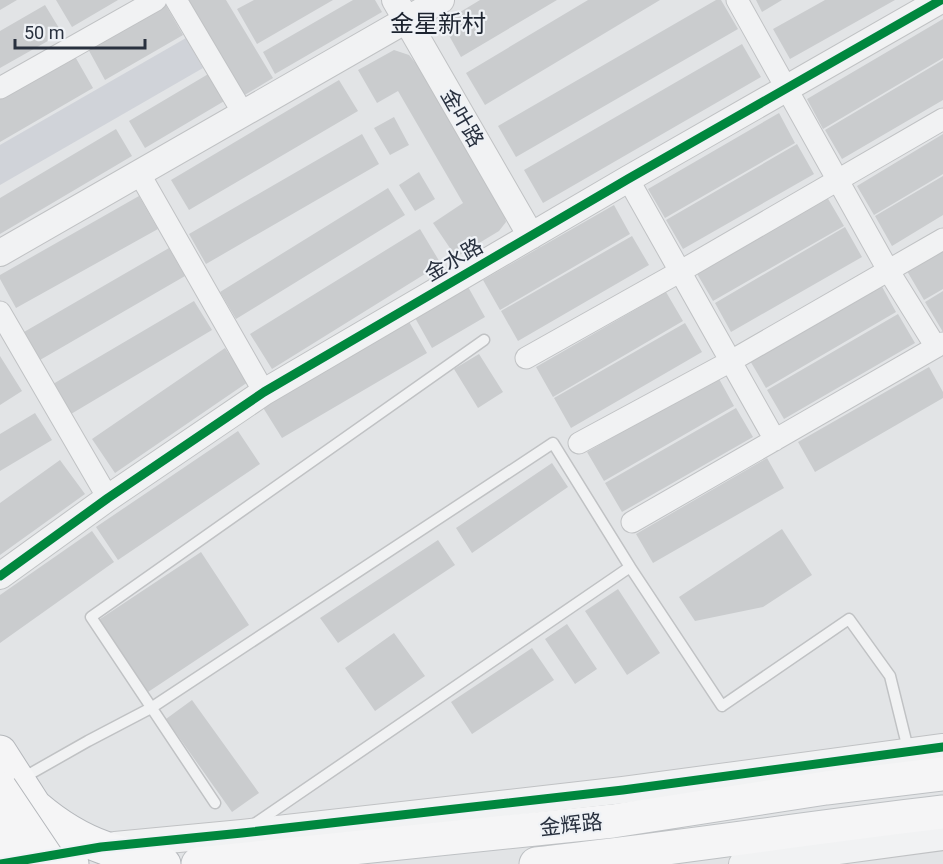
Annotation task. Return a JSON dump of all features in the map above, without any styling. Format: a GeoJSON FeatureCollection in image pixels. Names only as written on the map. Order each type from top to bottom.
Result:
{"type":"FeatureCollection","features":[{"type":"Feature","properties":{"kind":"main road"},"geometry":{"type":"LineString","coordinates":[[0,752],[18,792],[63,860]]}},
{"type":"Feature","properties":{"kind":"main road","name":"金辉路"},"geometry":{"type":"LineString","coordinates":[[198,864],[613,821],[826,788],[917,766]]}},
{"type":"Feature","properties":{"kind":"main road"},"geometry":{"type":"LineString","coordinates":[[18,792],[51,820],[85,840],[100,847],[164,864]]}},
{"type":"Feature","properties":{"kind":"main road","name":"金辉路"},"geometry":{"type":"LineString","coordinates":[[536,864],[626,859],[830,825],[943,812]]}},
{"type":"Feature","properties":{"kind":"main road"},"geometry":{"type":"LineString","coordinates":[[0,832],[22,864]]}},
{"type":"Feature","properties":{"kind":"street"},"geometry":{"type":"LineString","coordinates":[[0,88],[156,0]]}},
{"type":"Feature","properties":{"kind":"street"},"geometry":{"type":"LineString","coordinates":[[176,0],[243,113]]}},
{"type":"Feature","properties":{"kind":"street"},"geometry":{"type":"LineString","coordinates":[[0,253],[243,113],[400,10],[441,0]]}},
{"type":"Feature","properties":{"kind":"street"},"geometry":{"type":"LineString","coordinates":[[632,522],[940,345],[888,270],[737,0]]}},
{"type":"Feature","properties":{"kind":"street","name":"金水路"},"geometry":{"type":"LineString","coordinates":[[0,576],[108,498],[264,392],[628,179],[941,0]]}},
{"type":"Feature","properties":{"kind":"street","name":"金叶路"},"geometry":{"type":"LineString","coordinates":[[400,10],[531,236]]}},
{"type":"Feature","properties":{"kind":"street"},"geometry":{"type":"LineString","coordinates":[[526,358],[943,119]]}},
{"type":"Feature","properties":{"kind":"street"},"geometry":{"type":"LineString","coordinates":[[139,173],[264,392]]}},
{"type":"Feature","properties":{"kind":"street"},"geometry":{"type":"LineString","coordinates":[[628,179],[775,440]]}},
{"type":"Feature","properties":{"kind":"street"},"geometry":{"type":"LineString","coordinates":[[579,443],[730,361],[943,239]]}},
{"type":"Feature","properties":{"kind":"street"},"geometry":{"type":"LineString","coordinates":[[0,312],[108,498]]}},
{"type":"Feature","properties":{"kind":"street"},"geometry":{"type":"LineString","coordinates":[[1,864],[63,860],[100,847],[623,790],[917,766],[943,747]]}},
{"type":"Feature","properties":{"kind":"street"},"geometry":{"type":"LineString","coordinates":[[742,864],[943,837]]}},
{"type":"Feature","properties":{"kind":"lane"},"geometry":{"type":"LineString","coordinates":[[215,804],[91,617],[483,340]]}},
{"type":"Feature","properties":{"kind":"lane"},"geometry":{"type":"LineString","coordinates":[[18,792],[88,741],[151,708],[553,443],[630,567],[722,706],[849,619],[890,676],[917,766]]}},
{"type":"Feature","properties":{"kind":"lane"},"geometry":{"type":"LineString","coordinates":[[242,833],[630,567]]}},
{"type":"Feature","properties":{"kind":"shaded area"},"geometry":{"type":"Polygon","coordinates":[[[186,38],[203,68],[0,185],[0,145],[186,38]]]}},
{"type":"Feature","properties":{"kind":"building"},"geometry":{"type":"Polygon","coordinates":[[[0,0],[17,0],[0,10],[0,0]]]}},
{"type":"Feature","properties":{"kind":"building"},"geometry":{"type":"Polygon","coordinates":[[[56,0],[118,0],[72,27],[56,0]]]}},
{"type":"Feature","properties":{"kind":"building"},"geometry":{"type":"Polygon","coordinates":[[[186,0],[226,0],[273,78],[243,96],[186,0]]]}},
{"type":"Feature","properties":{"kind":"building"},"geometry":{"type":"Polygon","coordinates":[[[254,0],[333,0],[257,44],[237,9],[254,0]]]}},
{"type":"Feature","properties":{"kind":"building"},"geometry":{"type":"Polygon","coordinates":[[[353,0],[375,0],[382,12],[275,74],[263,52],[353,0]]]}},
{"type":"Feature","properties":{"kind":"building"},"geometry":{"type":"Polygon","coordinates":[[[480,0],[557,0],[461,57],[442,23],[480,0]]]}},
{"type":"Feature","properties":{"kind":"building"},"geometry":{"type":"Polygon","coordinates":[[[588,0],[660,0],[485,105],[466,73],[588,0]]]}},
{"type":"Feature","properties":{"kind":"building"},"geometry":{"type":"Polygon","coordinates":[[[716,0],[721,0],[738,29],[516,157],[498,126],[716,0]]]}},
{"type":"Feature","properties":{"kind":"building"},"geometry":{"type":"Polygon","coordinates":[[[756,0],[782,0],[762,12],[756,0]]]}},
{"type":"Feature","properties":{"kind":"building"},"geometry":{"type":"Polygon","coordinates":[[[825,0],[895,0],[790,59],[773,29],[825,0]]]}},
{"type":"Feature","properties":{"kind":"building"},"geometry":{"type":"Polygon","coordinates":[[[164,2],[183,35],[105,80],[87,47],[164,2]]]}},
{"type":"Feature","properties":{"kind":"building"},"geometry":{"type":"Polygon","coordinates":[[[45,5],[62,33],[0,68],[0,31],[45,5]]]}},
{"type":"Feature","properties":{"kind":"building"},"geometry":{"type":"Polygon","coordinates":[[[943,19],[943,58],[823,129],[807,99],[943,19]]]}},
{"type":"Feature","properties":{"kind":"building"},"geometry":{"type":"Polygon","coordinates":[[[742,44],[761,77],[543,203],[524,170],[742,44]]]}},
{"type":"Feature","properties":{"kind":"building"},"geometry":{"type":"Polygon","coordinates":[[[394,50],[409,55],[418,66],[504,213],[506,222],[499,231],[456,257],[433,223],[463,203],[398,91],[377,103],[358,70],[394,50]]]}},
{"type":"Feature","properties":{"kind":"building"},"geometry":{"type":"Polygon","coordinates":[[[73,53],[93,88],[0,142],[0,95],[73,53]]]}},
{"type":"Feature","properties":{"kind":"building"},"geometry":{"type":"Polygon","coordinates":[[[943,60],[943,100],[842,159],[825,130],[943,60]]]}},
{"type":"Feature","properties":{"kind":"building"},"geometry":{"type":"Polygon","coordinates":[[[210,73],[226,100],[145,148],[129,121],[210,73]]]}},
{"type":"Feature","properties":{"kind":"building"},"geometry":{"type":"Polygon","coordinates":[[[339,80],[358,111],[189,210],[171,180],[339,80]]]}},
{"type":"Feature","properties":{"kind":"building"},"geometry":{"type":"Polygon","coordinates":[[[779,113],[795,143],[665,218],[648,189],[779,113]]]}},
{"type":"Feature","properties":{"kind":"building"},"geometry":{"type":"Polygon","coordinates":[[[394,117],[409,145],[390,155],[374,128],[394,117]]]}},
{"type":"Feature","properties":{"kind":"building"},"geometry":{"type":"Polygon","coordinates":[[[116,129],[132,156],[0,234],[0,198],[116,129]]]}},
{"type":"Feature","properties":{"kind":"building"},"geometry":{"type":"Polygon","coordinates":[[[362,134],[379,164],[206,264],[189,234],[362,134]]]}},
{"type":"Feature","properties":{"kind":"building"},"geometry":{"type":"Polygon","coordinates":[[[943,134],[943,174],[874,215],[857,186],[943,134]]]}},
{"type":"Feature","properties":{"kind":"building"},"geometry":{"type":"Polygon","coordinates":[[[797,144],[814,174],[683,249],[666,220],[797,144]]]}},
{"type":"Feature","properties":{"kind":"building"},"geometry":{"type":"Polygon","coordinates":[[[419,172],[435,199],[415,211],[399,185],[419,172]]]}},
{"type":"Feature","properties":{"kind":"building"},"geometry":{"type":"Polygon","coordinates":[[[943,176],[943,215],[892,246],[875,216],[943,176]]]}},
{"type":"Feature","properties":{"kind":"building"},"geometry":{"type":"Polygon","coordinates":[[[388,188],[405,215],[236,319],[220,292],[388,188]]]}},
{"type":"Feature","properties":{"kind":"building"},"geometry":{"type":"Polygon","coordinates":[[[139,196],[158,229],[16,308],[0,275],[139,196]]]}},
{"type":"Feature","properties":{"kind":"building"},"geometry":{"type":"Polygon","coordinates":[[[827,197],[844,226],[713,301],[696,272],[827,197]]]}},
{"type":"Feature","properties":{"kind":"building"},"geometry":{"type":"Polygon","coordinates":[[[614,205],[630,234],[500,310],[483,280],[614,205]]]}},
{"type":"Feature","properties":{"kind":"building"},"geometry":{"type":"Polygon","coordinates":[[[845,227],[862,257],[731,332],[715,303],[845,227]]]}},
{"type":"Feature","properties":{"kind":"building"},"geometry":{"type":"Polygon","coordinates":[[[420,229],[441,264],[272,369],[250,334],[420,229]]]}},
{"type":"Feature","properties":{"kind":"building"},"geometry":{"type":"Polygon","coordinates":[[[632,236],[649,265],[518,341],[501,311],[632,236]]]}},
{"type":"Feature","properties":{"kind":"building"},"geometry":{"type":"Polygon","coordinates":[[[169,248],[185,276],[40,360],[24,332],[169,248]]]}},
{"type":"Feature","properties":{"kind":"building"},"geometry":{"type":"Polygon","coordinates":[[[943,250],[943,289],[924,300],[907,271],[943,250]]]}},
{"type":"Feature","properties":{"kind":"building"},"geometry":{"type":"Polygon","coordinates":[[[880,283],[896,312],[766,388],[749,359],[880,283]]]}},
{"type":"Feature","properties":{"kind":"building"},"geometry":{"type":"Polygon","coordinates":[[[467,285],[485,317],[432,348],[414,316],[467,285]]]}},
{"type":"Feature","properties":{"kind":"building"},"geometry":{"type":"Polygon","coordinates":[[[943,291],[943,332],[925,302],[943,291]]]}},
{"type":"Feature","properties":{"kind":"building"},"geometry":{"type":"Polygon","coordinates":[[[666,292],[683,321],[553,397],[536,367],[666,292]]]}},
{"type":"Feature","properties":{"kind":"building"},"geometry":{"type":"Polygon","coordinates":[[[194,301],[212,330],[71,414],[53,384],[194,301]]]}},
{"type":"Feature","properties":{"kind":"building"},"geometry":{"type":"Polygon","coordinates":[[[898,314],[915,343],[784,419],[767,390],[898,314]]]}},
{"type":"Feature","properties":{"kind":"building"},"geometry":{"type":"Polygon","coordinates":[[[408,320],[427,353],[282,438],[262,406],[408,320]]]}},
{"type":"Feature","properties":{"kind":"building"},"geometry":{"type":"Polygon","coordinates":[[[685,323],[702,352],[571,428],[554,398],[685,323]]]}},
{"type":"Feature","properties":{"kind":"building"},"geometry":{"type":"Polygon","coordinates":[[[225,348],[248,382],[115,473],[92,439],[225,348]]]}},
{"type":"Feature","properties":{"kind":"building"},"geometry":{"type":"Polygon","coordinates":[[[479,354],[503,392],[478,408],[454,369],[479,354]]]}},
{"type":"Feature","properties":{"kind":"building"},"geometry":{"type":"Polygon","coordinates":[[[0,356],[22,391],[0,405],[0,356]]]}},
{"type":"Feature","properties":{"kind":"building"},"geometry":{"type":"Polygon","coordinates":[[[929,367],[943,392],[943,398],[815,472],[798,442],[929,367]]]}},
{"type":"Feature","properties":{"kind":"building"},"geometry":{"type":"Polygon","coordinates":[[[718,377],[734,406],[604,481],[587,452],[718,377]]]}},
{"type":"Feature","properties":{"kind":"building"},"geometry":{"type":"Polygon","coordinates":[[[736,408],[753,437],[622,512],[605,483],[736,408]]]}},
{"type":"Feature","properties":{"kind":"building"},"geometry":{"type":"Polygon","coordinates":[[[35,413],[52,440],[0,471],[0,434],[35,413]]]}},
{"type":"Feature","properties":{"kind":"building"},"geometry":{"type":"Polygon","coordinates":[[[238,431],[260,464],[118,560],[96,527],[238,431]]]}},
{"type":"Feature","properties":{"kind":"building"},"geometry":{"type":"Polygon","coordinates":[[[767,458],[784,488],[653,563],[636,534],[767,458]]]}},
{"type":"Feature","properties":{"kind":"building"},"geometry":{"type":"Polygon","coordinates":[[[60,460],[85,494],[0,555],[0,503],[60,460]]]}},
{"type":"Feature","properties":{"kind":"building"},"geometry":{"type":"Polygon","coordinates":[[[552,463],[568,487],[472,553],[456,528],[552,463]]]}},
{"type":"Feature","properties":{"kind":"building"},"geometry":{"type":"Polygon","coordinates":[[[782,529],[812,575],[763,607],[695,621],[679,597],[782,529]]]}},
{"type":"Feature","properties":{"kind":"building"},"geometry":{"type":"Polygon","coordinates":[[[92,531],[114,562],[0,643],[0,595],[92,531]]]}},
{"type":"Feature","properties":{"kind":"building"},"geometry":{"type":"Polygon","coordinates":[[[438,540],[455,565],[338,643],[320,618],[438,540]]]}},
{"type":"Feature","properties":{"kind":"building"},"geometry":{"type":"Polygon","coordinates":[[[201,552],[249,625],[145,694],[97,621],[201,552]]]}},
{"type":"Feature","properties":{"kind":"building"},"geometry":{"type":"Polygon","coordinates":[[[618,589],[660,653],[627,675],[585,611],[618,589]]]}},
{"type":"Feature","properties":{"kind":"building"},"geometry":{"type":"Polygon","coordinates":[[[567,624],[597,669],[575,684],[545,639],[567,624]]]}},
{"type":"Feature","properties":{"kind":"building"},"geometry":{"type":"Polygon","coordinates":[[[394,633],[425,676],[375,711],[345,668],[394,633]]]}},
{"type":"Feature","properties":{"kind":"building"},"geometry":{"type":"Polygon","coordinates":[[[532,648],[554,680],[472,734],[451,702],[532,648]]]}},
{"type":"Feature","properties":{"kind":"building"},"geometry":{"type":"Polygon","coordinates":[[[192,700],[259,793],[232,812],[166,719],[192,700]]]}},
{"type":"Feature","properties":{"kind":"cycle path"},"geometry":{"type":"LineString","coordinates":[[0,576],[108,498],[264,392],[628,179],[941,0]]}},
{"type":"Feature","properties":{"kind":"cycle path"},"geometry":{"type":"LineString","coordinates":[[1,864],[101,847],[623,790],[943,747]]}},
{"type":"Feature","properties":{"kind":"district","name":"金星新村"},"geometry":{"type":"Point","coordinates":[438,24]}}]}
